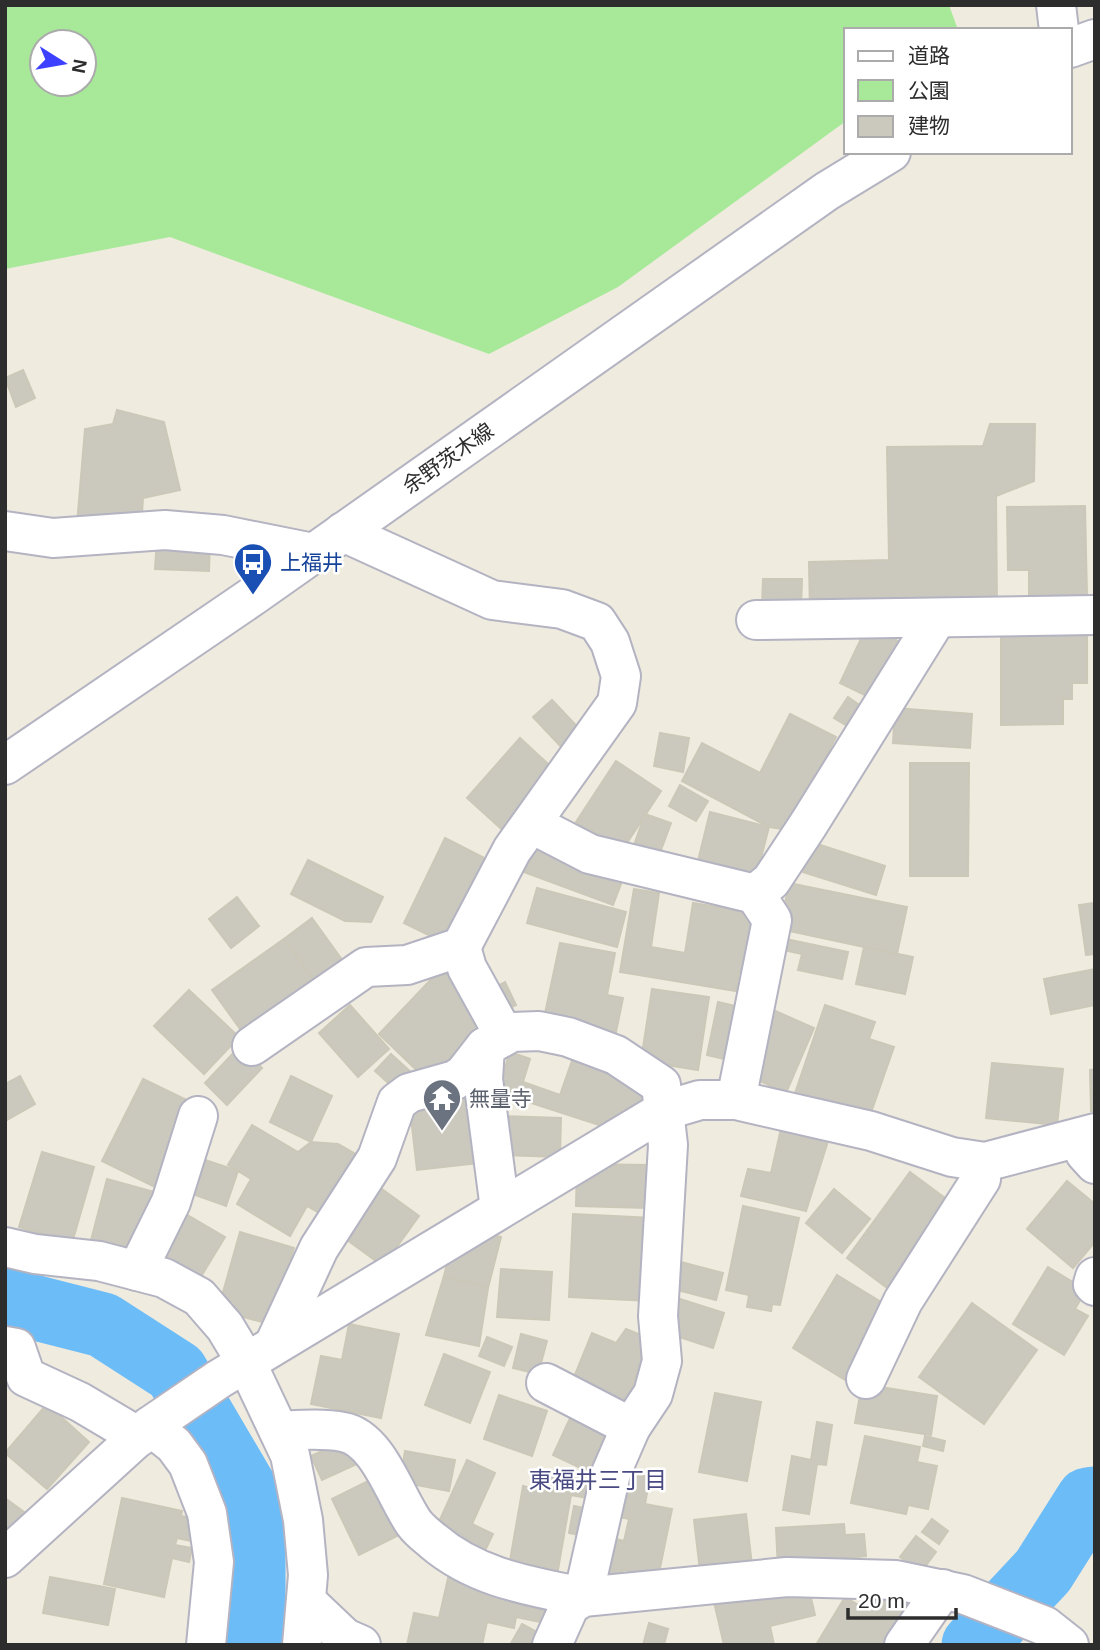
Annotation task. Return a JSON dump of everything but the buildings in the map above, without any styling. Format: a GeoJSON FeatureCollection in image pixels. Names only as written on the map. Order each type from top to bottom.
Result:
{"type":"FeatureCollection","features":[{"type":"Feature","properties":{"kind":"street"},"geometry":{"type":"LineString","coordinates":[[1056,5],[1059,28]]}},
{"type":"Feature","properties":{"kind":"street"},"geometry":{"type":"LineString","coordinates":[[1072,47],[1095,39]]}},
{"type":"Feature","properties":{"kind":"street","name":"余野茨木線"},"geometry":{"type":"LineString","coordinates":[[5,765],[328,543],[827,191],[888,154]]}},
{"type":"Feature","properties":{"kind":"street"},"geometry":{"type":"LineString","coordinates":[[5,531],[52,538],[165,530],[328,543],[492,600],[562,609],[597,622],[610,642],[621,676],[617,703],[512,850],[461,947],[494,1041],[483,1079],[500,1209]]}},
{"type":"Feature","properties":{"kind":"street"},"geometry":{"type":"LineString","coordinates":[[756,620],[1095,615]]}},
{"type":"Feature","properties":{"kind":"street"},"geometry":{"type":"LineString","coordinates":[[755,894],[771,881],[808,825],[937,618]]}},
{"type":"Feature","properties":{"kind":"street"},"geometry":{"type":"LineString","coordinates":[[532,824],[590,854],[755,894],[772,920],[736,1100]]}},
{"type":"Feature","properties":{"kind":"street"},"geometry":{"type":"LineString","coordinates":[[252,1046],[366,967],[407,965],[461,947]]}},
{"type":"Feature","properties":{"kind":"street"},"geometry":{"type":"LineString","coordinates":[[246,1362],[377,1158],[397,1101],[409,1093],[455,1080],[464,1074],[494,1041],[512,1032],[539,1031],[568,1038],[616,1055],[661,1084],[668,1145],[658,1316],[662,1361],[653,1394],[631,1427],[611,1473],[583,1597],[570,1605],[552,1645]]}},
{"type":"Feature","properties":{"kind":"street"},"geometry":{"type":"LineString","coordinates":[[5,1558],[145,1432],[246,1362],[663,1111],[701,1100],[736,1100],[871,1131],[952,1157],[985,1162],[1092,1150]]}},
{"type":"Feature","properties":{"kind":"street"},"geometry":{"type":"LineString","coordinates":[[138,1271],[171,1202],[198,1116]]}},
{"type":"Feature","properties":{"kind":"street"},"geometry":{"type":"LineString","coordinates":[[904,1142],[929,1170],[944,1178],[963,1183],[1092,1150]]}},
{"type":"Feature","properties":{"kind":"street"},"geometry":{"type":"LineString","coordinates":[[866,1379],[903,1301],[981,1179]]}},
{"type":"Feature","properties":{"kind":"street"},"geometry":{"type":"LineString","coordinates":[[5,1229],[99,1261],[164,1278],[199,1297],[225,1327],[246,1362],[290,1455],[303,1520],[308,1575],[302,1645]]}},
{"type":"Feature","properties":{"kind":"street"},"geometry":{"type":"LineString","coordinates":[[5,1247],[35,1254],[99,1261]]}},
{"type":"Feature","properties":{"kind":"street"},"geometry":{"type":"LineString","coordinates":[[1095,1277],[1095,1286]]}},
{"type":"Feature","properties":{"kind":"street"},"geometry":{"type":"LineString","coordinates":[[5,1346],[16,1348],[26,1377],[174,1445],[188,1464],[207,1513],[214,1562],[206,1645]]}},
{"type":"Feature","properties":{"kind":"street"},"geometry":{"type":"LineString","coordinates":[[547,1383],[631,1427]]}},
{"type":"Feature","properties":{"kind":"street"},"geometry":{"type":"LineString","coordinates":[[279,1431],[345,1432],[363,1440],[375,1454],[415,1526],[436,1544],[483,1573],[513,1583],[583,1597],[787,1577],[896,1580],[953,1592],[1058,1639]]}},
{"type":"Feature","properties":{"kind":"street"},"geometry":{"type":"LineString","coordinates":[[905,1645],[953,1592]]}},
{"type":"Feature","properties":{"kind":"street"},"geometry":{"type":"LineString","coordinates":[[306,1601],[345,1638],[361,1645]]}},
{"type":"Feature","properties":{"kind":"green space"},"geometry":{"type":"Polygon","coordinates":[[[5,5],[949,5],[957,28],[844,28],[844,122],[618,287],[489,354],[170,237],[5,269],[5,5]]]}},
{"type":"Feature","properties":{"kind":"waterway"},"geometry":{"type":"LineString","coordinates":[[5,1300],[103,1325],[176,1372],[253,1503],[251,1645]]}},
{"type":"Feature","properties":{"kind":"waterway"},"geometry":{"type":"LineString","coordinates":[[974,1645],[1043,1571],[1088,1500],[1095,1499]]}},
{"type":"Feature","properties":{"kind":"place","name":"上福井"},"geometry":{"type":"Point","coordinates":[253,596]}},
{"type":"Feature","properties":{"kind":"place","name":"無量寺"},"geometry":{"type":"Point","coordinates":[442,1132]}},
{"type":"Feature","properties":{"kind":"district","name":"東福井三丁目"},"geometry":{"type":"Point","coordinates":[598,1480]}}]}
